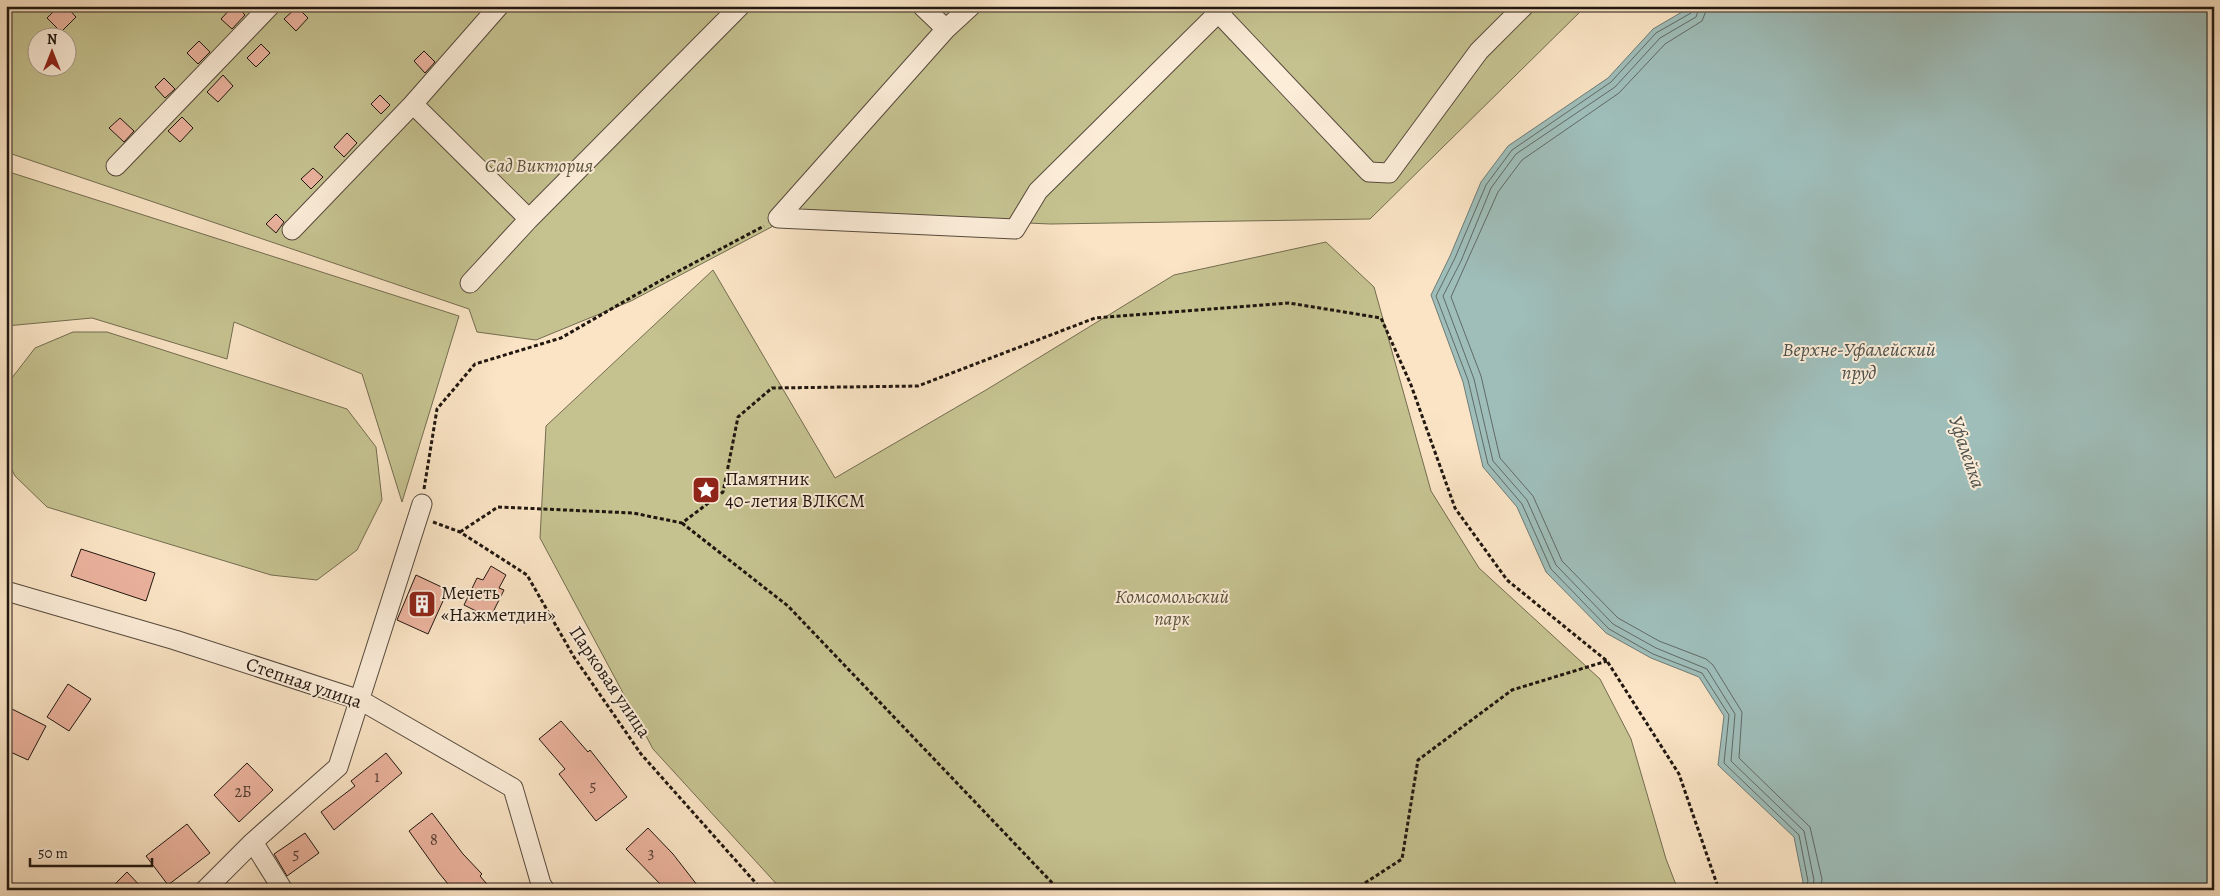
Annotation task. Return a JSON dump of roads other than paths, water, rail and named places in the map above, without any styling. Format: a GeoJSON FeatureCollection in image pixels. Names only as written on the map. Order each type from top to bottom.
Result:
{"type":"FeatureCollection","features":[{"type":"Feature","properties":{"kind":"street"},"geometry":{"type":"LineString","coordinates":[[116,166],[270,6]]}},
{"type":"Feature","properties":{"kind":"street"},"geometry":{"type":"LineString","coordinates":[[292,230],[413,104],[500,6]]}},
{"type":"Feature","properties":{"kind":"street"},"geometry":{"type":"LineString","coordinates":[[470,283],[529,219],[740,6]]}},
{"type":"Feature","properties":{"kind":"street"},"geometry":{"type":"LineString","coordinates":[[922,6],[946,30]]}},
{"type":"Feature","properties":{"kind":"street"},"geometry":{"type":"LineString","coordinates":[[971,6],[946,30],[778,218],[1015,229],[1038,191],[1218,8],[1369,172],[1389,173],[1479,51],[1524,6]]}},
{"type":"Feature","properties":{"kind":"street"},"geometry":{"type":"LineString","coordinates":[[413,104],[529,219]]}},
{"type":"Feature","properties":{"kind":"street"},"geometry":{"type":"LineString","coordinates":[[205,890],[253,842],[338,767],[420,510]]}},
{"type":"Feature","properties":{"kind":"street","name":"Степная улица"},"geometry":{"type":"LineString","coordinates":[[6,591],[174,640],[360,700],[514,788],[541,884],[545,890]]}},
{"type":"Feature","properties":{"kind":"street"},"geometry":{"type":"LineString","coordinates":[[253,842],[283,890]]}},
{"type":"Feature","properties":{"kind":"water","name":"Верхне-Уфалейский пруд"},"geometry":{"type":"Polygon","coordinates":[[[1692,6],[2214,6],[2214,890],[1799,890],[1803,882],[1794,837],[1718,765],[1724,716],[1699,677],[1651,658],[1606,633],[1546,572],[1517,507],[1483,467],[1463,382],[1431,295],[1450,256],[1481,182],[1508,146],[1608,78],[1653,29],[1692,6]]]}},
{"type":"Feature","properties":{"kind":"place","name":"Памятник 40-летия ВЛКСМ"},"geometry":{"type":"Point","coordinates":[706,490]}},
{"type":"Feature","properties":{"kind":"place","name":"Мечеть «Нажметдин»"},"geometry":{"type":"Point","coordinates":[422,604]}},
{"type":"Feature","properties":{"kind":"park label","name":"Сад Виктория"},"geometry":{"type":"Point","coordinates":[539,166]}},
{"type":"Feature","properties":{"kind":"park label","name":"Комсомольский парк"},"geometry":{"type":"Point","coordinates":[1172,608]}},
{"type":"Feature","properties":{"kind":"water label","name":"Уфалейка"},"geometry":{"type":"Point","coordinates":[1967,452]}}]}
